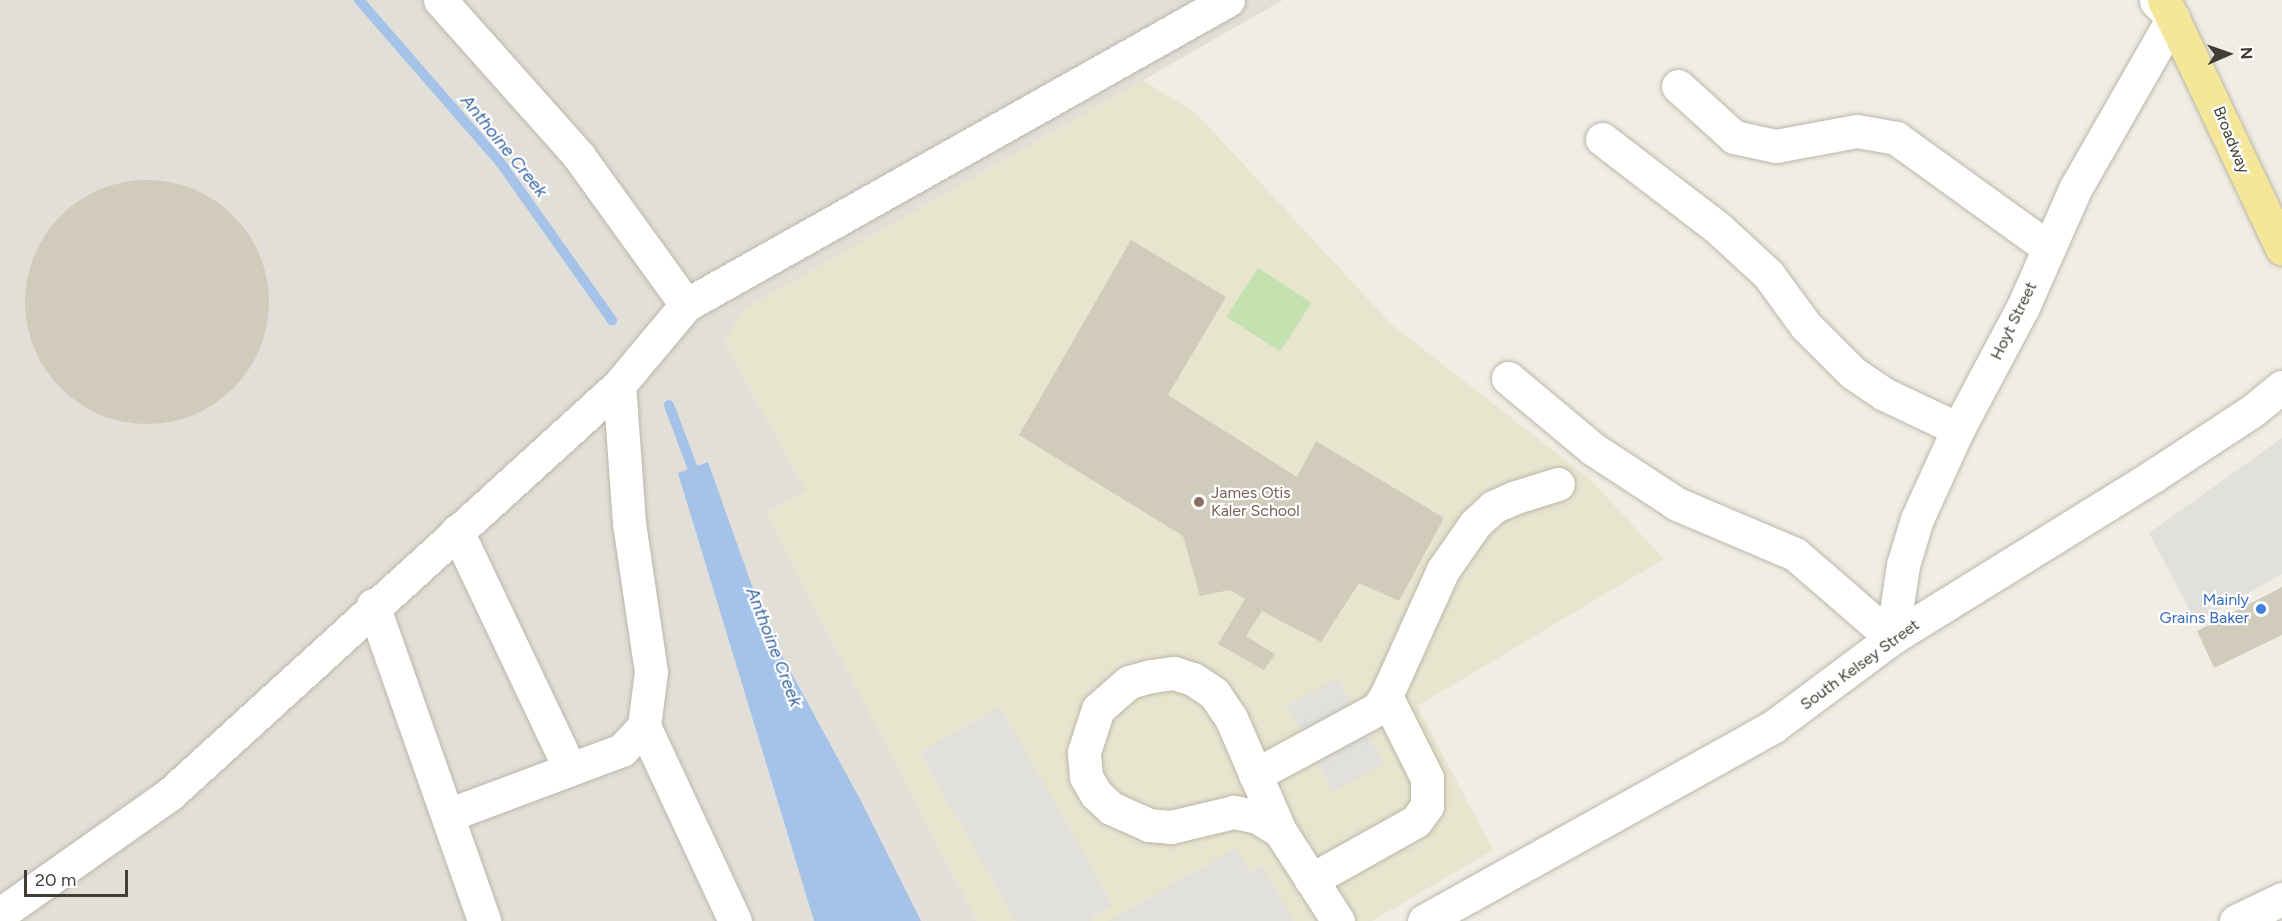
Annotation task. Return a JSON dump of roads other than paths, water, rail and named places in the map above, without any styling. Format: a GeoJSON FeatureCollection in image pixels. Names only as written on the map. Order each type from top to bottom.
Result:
{"type":"FeatureCollection","features":[{"type":"Feature","properties":{"kind":"main road","name":"Broadway"},"geometry":{"type":"LineString","coordinates":[[2164,6],[2282,248]]}},
{"type":"Feature","properties":{"kind":"street"},"geometry":{"type":"LineString","coordinates":[[440,0],[578,156],[687,305]]}},
{"type":"Feature","properties":{"kind":"street"},"geometry":{"type":"LineString","coordinates":[[0,914],[170,794],[373,605],[619,385],[687,305],[1228,0]]}},
{"type":"Feature","properties":{"kind":"street","name":"Hoyt Street"},"geometry":{"type":"LineString","coordinates":[[1892,638],[1903,565],[1917,519],[1958,429],[2024,307],[2047,247],[2125,97],[2164,6]]}},
{"type":"Feature","properties":{"kind":"street"},"geometry":{"type":"LineString","coordinates":[[1678,86],[1734,137],[1776,146],[1857,131],[1896,138],[2047,247]]}},
{"type":"Feature","properties":{"kind":"street"},"geometry":{"type":"LineString","coordinates":[[1602,139],[1718,228],[1768,274],[1806,326],[1854,373],[1884,394],[1958,429]]}},
{"type":"Feature","properties":{"kind":"street"},"geometry":{"type":"LineString","coordinates":[[1508,378],[1593,449],[1677,504],[1795,554],[1892,638]]}},
{"type":"Feature","properties":{"kind":"street"},"geometry":{"type":"LineString","coordinates":[[619,385],[629,523],[651,672],[644,726],[735,921]]}},
{"type":"Feature","properties":{"kind":"street","name":"South Kelsey Street"},"geometry":{"type":"LineString","coordinates":[[1424,921],[1774,726],[1892,638],[2144,482],[2252,411],[2282,387]]}},
{"type":"Feature","properties":{"kind":"street"},"geometry":{"type":"LineString","coordinates":[[1255,774],[1377,709],[1386,696],[1443,570],[1475,524],[1493,507],[1513,498],[1558,484]]}},
{"type":"Feature","properties":{"kind":"street"},"geometry":{"type":"LineString","coordinates":[[457,531],[570,769]]}},
{"type":"Feature","properties":{"kind":"street"},"geometry":{"type":"LineString","coordinates":[[373,605],[484,921]]}},
{"type":"Feature","properties":{"kind":"street"},"geometry":{"type":"LineString","coordinates":[[1280,831],[1258,817],[1234,812],[1171,827],[1149,825],[1111,808],[1096,794],[1086,777],[1084,752],[1089,728],[1110,696],[1129,682],[1173,673],[1193,679],[1214,693],[1231,718],[1280,831],[1338,921]]}},
{"type":"Feature","properties":{"kind":"street"},"geometry":{"type":"LineString","coordinates":[[1311,880],[1416,821],[1427,806],[1427,778],[1386,696]]}},
{"type":"Feature","properties":{"kind":"street"},"geometry":{"type":"LineString","coordinates":[[448,815],[622,750],[644,726]]}},
{"type":"Feature","properties":{"kind":"street"},"geometry":{"type":"LineString","coordinates":[[2236,921],[2282,899]]}},
{"type":"Feature","properties":{"kind":"water"},"geometry":{"type":"Polygon","coordinates":[[[708,462],[767,628],[861,801],[921,921],[814,921],[678,473],[708,462]]]}},
{"type":"Feature","properties":{"kind":"waterway","name":"Anthoine Creek"},"geometry":{"type":"LineString","coordinates":[[359,0],[500,162],[612,320]]}},
{"type":"Feature","properties":{"kind":"waterway","name":"Anthoine Creek"},"geometry":{"type":"LineString","coordinates":[[669,405],[697,480]]}},
{"type":"Feature","properties":{"kind":"place","name":"James Otis Kaler School"},"geometry":{"type":"Point","coordinates":[1199,502]}},
{"type":"Feature","properties":{"kind":"place","name":"Mainly Grains Baker"},"geometry":{"type":"Point","coordinates":[2261,609]}}]}
